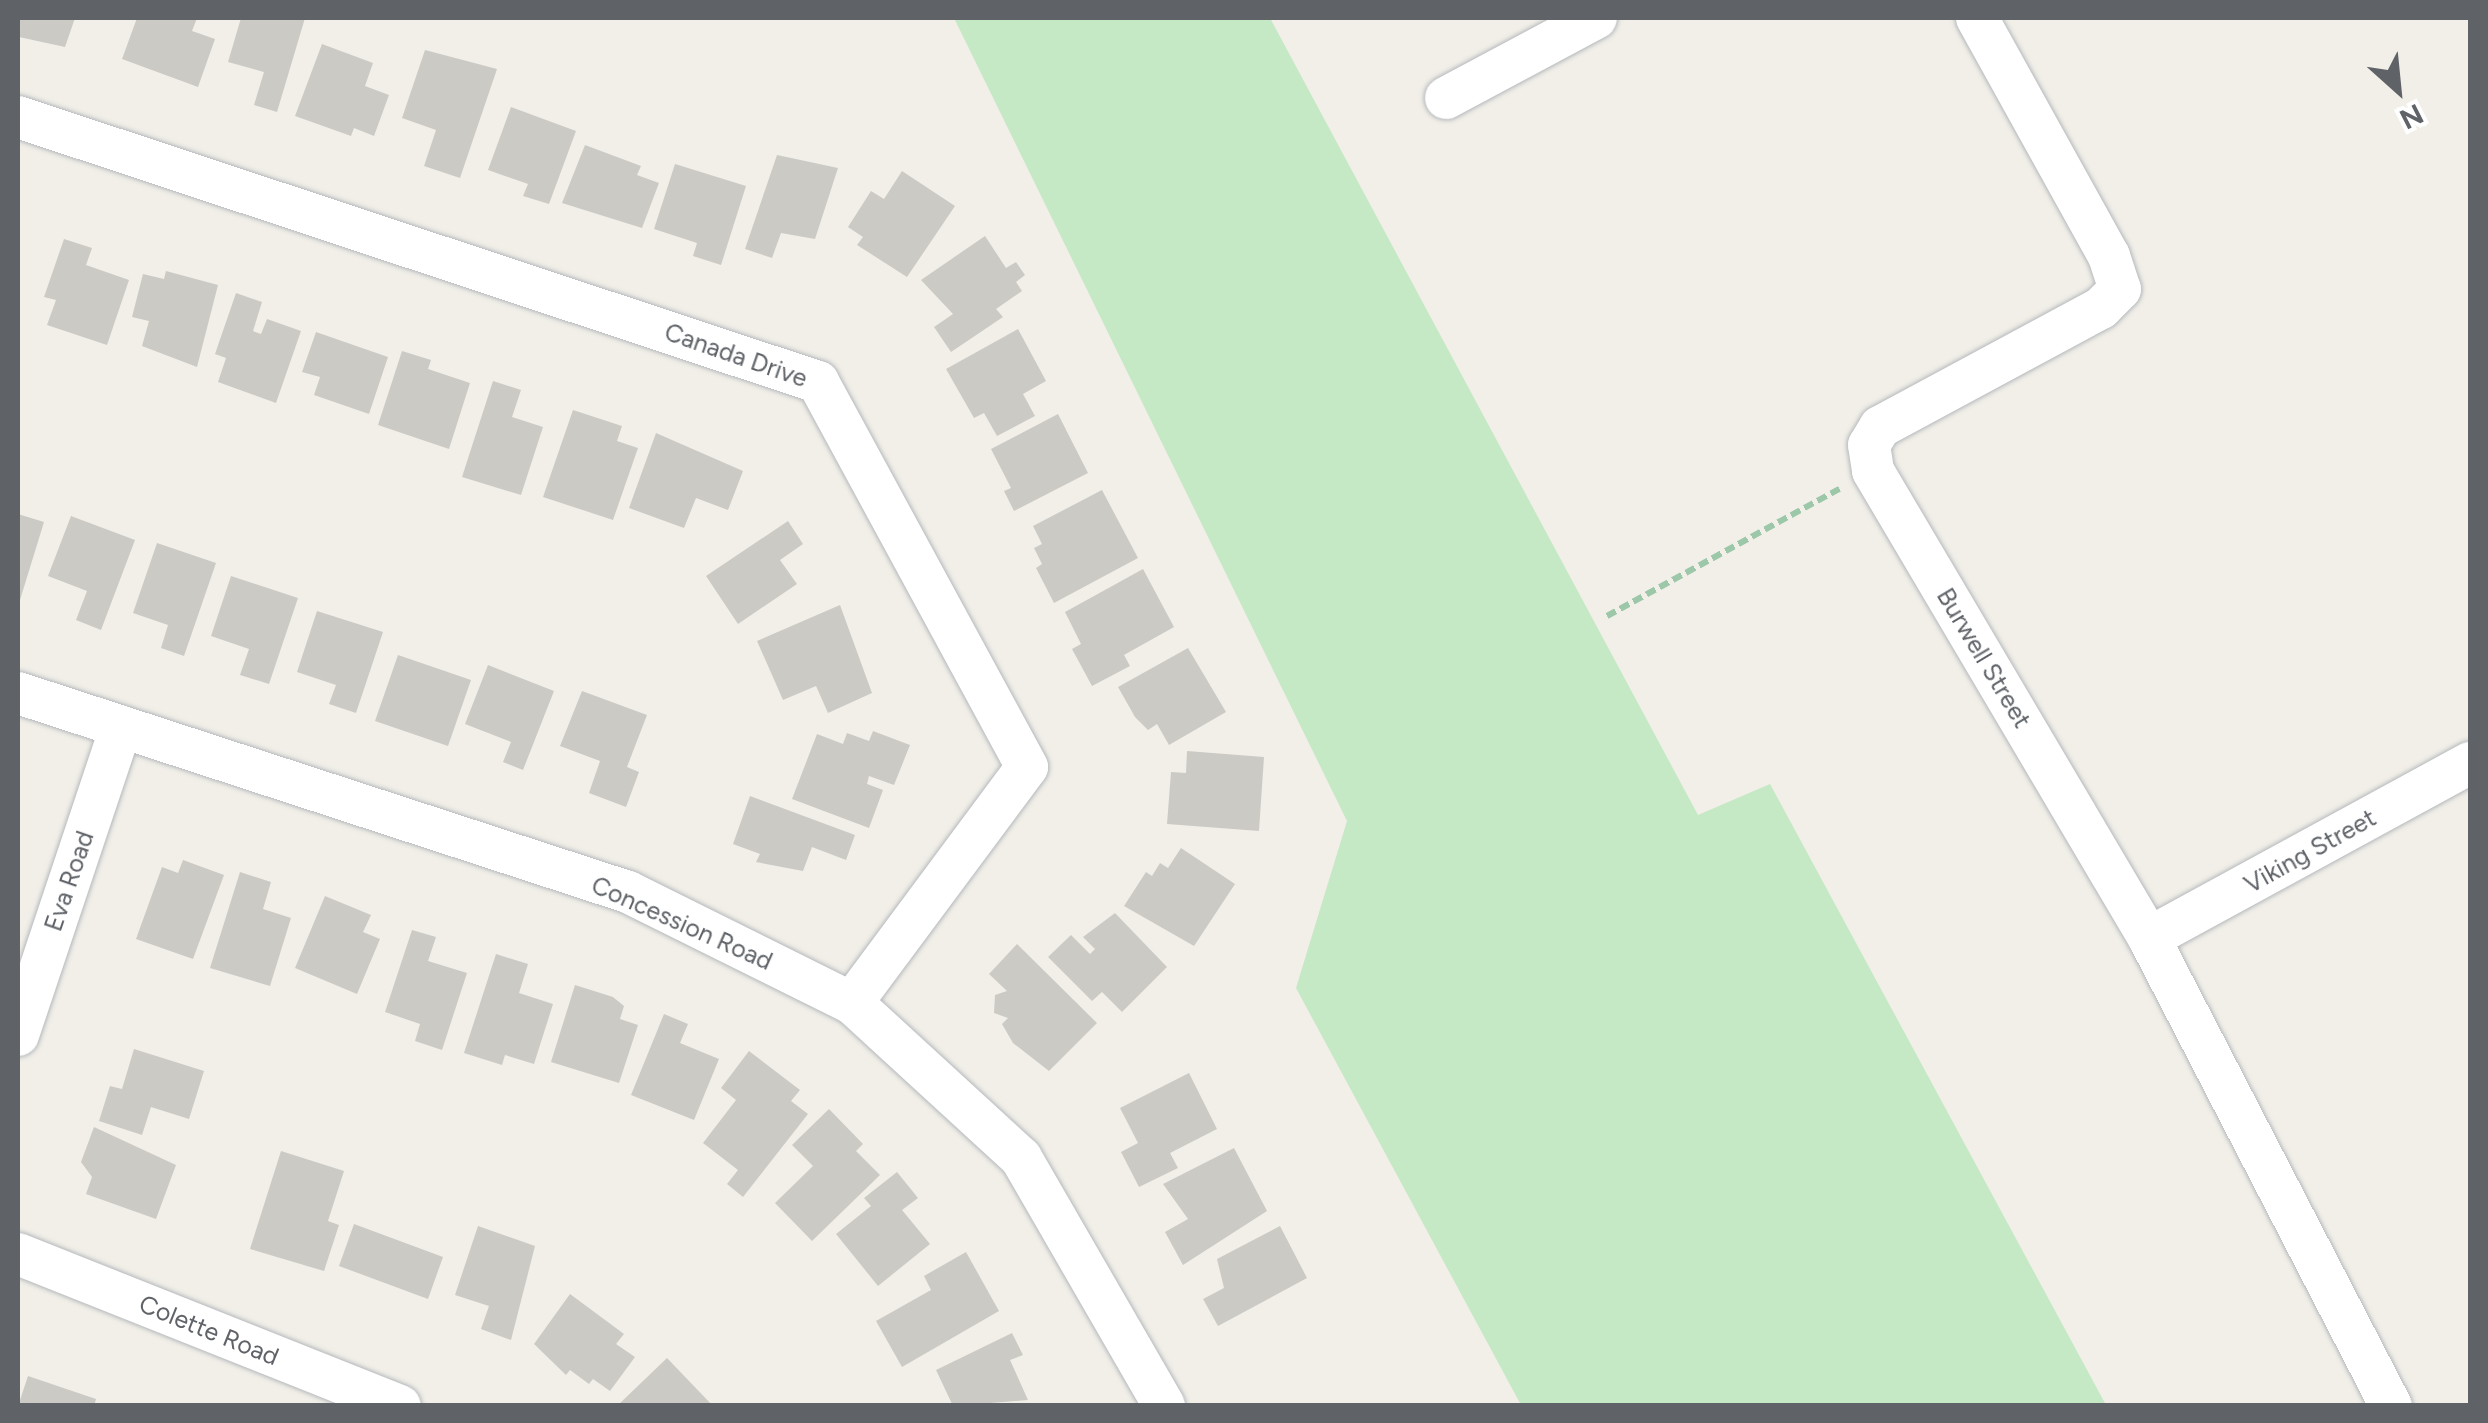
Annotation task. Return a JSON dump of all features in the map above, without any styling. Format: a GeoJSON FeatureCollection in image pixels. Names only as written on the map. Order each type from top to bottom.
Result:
{"type":"FeatureCollection","features":[{"type":"Feature","properties":{"kind":"street"},"geometry":{"type":"LineString","coordinates":[[1446,98],[1596,18]]}},
{"type":"Feature","properties":{"kind":"street"},"geometry":{"type":"LineString","coordinates":[[1873,471],[1869,445],[1880,427],[2100,308],[2120,289],[2109,256],[1977,18]]}},
{"type":"Feature","properties":{"kind":"street","name":"Canada Drive"},"geometry":{"type":"LineString","coordinates":[[18,117],[818,382],[1027,767],[852,1003]]}},
{"type":"Feature","properties":{"kind":"street","name":"Burwell Street"},"geometry":{"type":"LineString","coordinates":[[1873,471],[2149,938],[2391,1406]]}},
{"type":"Feature","properties":{"kind":"street","name":"Concession Road"},"geometry":{"type":"LineString","coordinates":[[18,693],[628,892],[852,1003],[1021,1158],[1164,1406]]}},
{"type":"Feature","properties":{"kind":"street","name":"Eva Road"},"geometry":{"type":"LineString","coordinates":[[18,1035],[121,726]]}},
{"type":"Feature","properties":{"kind":"street","name":"Viking Street"},"geometry":{"type":"LineString","coordinates":[[2149,938],[2470,764]]}},
{"type":"Feature","properties":{"kind":"street","name":"Colette Road"},"geometry":{"type":"LineString","coordinates":[[18,1254],[400,1406]]}},
{"type":"Feature","properties":{"kind":"path"},"geometry":{"type":"LineString","coordinates":[[1607,616],[1873,471]]}},
{"type":"Feature","properties":{"kind":"green space"},"geometry":{"type":"Polygon","coordinates":[[[954,18],[1270,18],[1698,815],[1770,784],[2106,1405],[1521,1405],[1296,988],[1347,821],[954,18]]]}},
{"type":"Feature","properties":{"kind":"building"},"geometry":{"type":"Polygon","coordinates":[[[18,18],[75,18],[65,47],[19,37],[18,18]]]}},
{"type":"Feature","properties":{"kind":"building"},"geometry":{"type":"Polygon","coordinates":[[[137,18],[197,18],[192,31],[215,39],[198,87],[122,59],[137,18]]]}},
{"type":"Feature","properties":{"kind":"building"},"geometry":{"type":"Polygon","coordinates":[[[241,18],[305,18],[277,112],[254,105],[264,72],[228,62],[241,18]]]}},
{"type":"Feature","properties":{"kind":"building"},"geometry":{"type":"Polygon","coordinates":[[[322,44],[373,63],[365,86],[389,95],[374,136],[354,128],[351,136],[295,116],[322,44]]]}},
{"type":"Feature","properties":{"kind":"building"},"geometry":{"type":"Polygon","coordinates":[[[425,50],[497,69],[460,178],[424,166],[436,130],[402,118],[425,50]]]}},
{"type":"Feature","properties":{"kind":"building"},"geometry":{"type":"Polygon","coordinates":[[[511,107],[576,131],[549,204],[523,196],[528,184],[488,170],[511,107]]]}},
{"type":"Feature","properties":{"kind":"building"},"geometry":{"type":"Polygon","coordinates":[[[585,145],[641,166],[637,175],[659,183],[642,228],[562,203],[585,145]]]}},
{"type":"Feature","properties":{"kind":"building"},"geometry":{"type":"Polygon","coordinates":[[[777,155],[838,168],[815,239],[781,233],[772,258],[745,249],[777,155]]]}},
{"type":"Feature","properties":{"kind":"building"},"geometry":{"type":"Polygon","coordinates":[[[675,164],[746,186],[721,265],[693,256],[697,243],[654,229],[675,164]]]}},
{"type":"Feature","properties":{"kind":"building"},"geometry":{"type":"Polygon","coordinates":[[[902,171],[955,206],[907,277],[857,245],[863,237],[848,227],[871,191],[884,199],[902,171]]]}},
{"type":"Feature","properties":{"kind":"building"},"geometry":{"type":"Polygon","coordinates":[[[985,236],[1006,268],[1016,262],[1025,275],[1016,282],[1022,291],[996,309],[1003,317],[951,352],[934,327],[953,314],[921,280],[985,236]]]}},
{"type":"Feature","properties":{"kind":"building"},"geometry":{"type":"Polygon","coordinates":[[[64,239],[92,248],[86,265],[129,280],[107,345],[47,325],[56,300],[44,297],[64,239]]]}},
{"type":"Feature","properties":{"kind":"building"},"geometry":{"type":"Polygon","coordinates":[[[166,271],[218,285],[197,367],[142,346],[149,321],[132,317],[143,274],[164,279],[166,271]]]}},
{"type":"Feature","properties":{"kind":"building"},"geometry":{"type":"Polygon","coordinates":[[[236,293],[262,302],[253,331],[261,334],[267,319],[301,331],[276,403],[218,382],[226,358],[215,354],[236,293]]]}},
{"type":"Feature","properties":{"kind":"building"},"geometry":{"type":"Polygon","coordinates":[[[1018,329],[1046,381],[1023,394],[1035,416],[997,436],[984,413],[974,418],[946,369],[1018,329]]]}},
{"type":"Feature","properties":{"kind":"building"},"geometry":{"type":"Polygon","coordinates":[[[316,332],[388,357],[369,414],[314,395],[320,377],[302,372],[316,332]]]}},
{"type":"Feature","properties":{"kind":"building"},"geometry":{"type":"Polygon","coordinates":[[[402,351],[431,360],[428,369],[470,383],[449,449],[378,425],[402,351]]]}},
{"type":"Feature","properties":{"kind":"building"},"geometry":{"type":"Polygon","coordinates":[[[493,381],[521,390],[512,417],[543,427],[521,495],[462,477],[493,381]]]}},
{"type":"Feature","properties":{"kind":"building"},"geometry":{"type":"Polygon","coordinates":[[[573,410],[622,426],[617,441],[638,448],[613,520],[543,497],[573,410]]]}},
{"type":"Feature","properties":{"kind":"building"},"geometry":{"type":"Polygon","coordinates":[[[1058,414],[1088,473],[1014,511],[1004,491],[1011,488],[991,449],[1058,414]]]}},
{"type":"Feature","properties":{"kind":"building"},"geometry":{"type":"Polygon","coordinates":[[[656,433],[743,471],[728,510],[696,498],[684,528],[629,508],[656,433]]]}},
{"type":"Feature","properties":{"kind":"building"},"geometry":{"type":"Polygon","coordinates":[[[1102,490],[1138,558],[1054,603],[1036,568],[1042,564],[1034,548],[1042,544],[1033,526],[1102,490]]]}},
{"type":"Feature","properties":{"kind":"building"},"geometry":{"type":"Polygon","coordinates":[[[18,514],[44,522],[20,600],[18,599],[18,514]]]}},
{"type":"Feature","properties":{"kind":"building"},"geometry":{"type":"Polygon","coordinates":[[[71,516],[135,540],[101,630],[76,620],[87,591],[48,576],[71,516]]]}},
{"type":"Feature","properties":{"kind":"building"},"geometry":{"type":"Polygon","coordinates":[[[788,521],[803,544],[780,560],[797,584],[738,624],[706,576],[788,521]]]}},
{"type":"Feature","properties":{"kind":"building"},"geometry":{"type":"Polygon","coordinates":[[[157,543],[216,563],[184,656],[161,648],[168,625],[133,613],[157,543]]]}},
{"type":"Feature","properties":{"kind":"building"},"geometry":{"type":"Polygon","coordinates":[[[1143,569],[1174,627],[1124,655],[1130,666],[1092,686],[1072,649],[1081,644],[1065,612],[1143,569]]]}},
{"type":"Feature","properties":{"kind":"building"},"geometry":{"type":"Polygon","coordinates":[[[231,576],[298,598],[269,684],[240,675],[249,649],[211,636],[231,576]]]}},
{"type":"Feature","properties":{"kind":"building"},"geometry":{"type":"Polygon","coordinates":[[[840,605],[872,693],[828,713],[816,686],[783,700],[757,641],[840,605]]]}},
{"type":"Feature","properties":{"kind":"building"},"geometry":{"type":"Polygon","coordinates":[[[317,611],[383,632],[356,713],[329,704],[336,685],[297,672],[317,611]]]}},
{"type":"Feature","properties":{"kind":"building"},"geometry":{"type":"Polygon","coordinates":[[[1188,648],[1226,712],[1169,745],[1157,724],[1148,730],[1135,717],[1118,687],[1188,648]]]}},
{"type":"Feature","properties":{"kind":"building"},"geometry":{"type":"Polygon","coordinates":[[[398,655],[471,680],[448,746],[375,721],[398,655]]]}},
{"type":"Feature","properties":{"kind":"building"},"geometry":{"type":"Polygon","coordinates":[[[488,665],[554,691],[523,770],[503,762],[511,742],[465,724],[488,665]]]}},
{"type":"Feature","properties":{"kind":"building"},"geometry":{"type":"Polygon","coordinates":[[[582,691],[647,715],[627,767],[639,772],[626,807],[589,793],[600,761],[560,746],[582,691]]]}},
{"type":"Feature","properties":{"kind":"building"},"geometry":{"type":"Polygon","coordinates":[[[873,731],[910,745],[894,785],[869,776],[867,784],[883,790],[869,828],[792,799],[817,734],[843,744],[847,733],[869,741],[873,731]]]}},
{"type":"Feature","properties":{"kind":"building"},"geometry":{"type":"Polygon","coordinates":[[[1187,751],[1264,757],[1259,831],[1167,824],[1171,772],[1186,773],[1187,751]]]}},
{"type":"Feature","properties":{"kind":"building"},"geometry":{"type":"Polygon","coordinates":[[[750,796],[855,835],[846,860],[812,847],[803,871],[756,862],[760,854],[733,844],[750,796]]]}},
{"type":"Feature","properties":{"kind":"building"},"geometry":{"type":"Polygon","coordinates":[[[1181,848],[1235,884],[1194,946],[1124,906],[1146,872],[1152,876],[1160,863],[1168,868],[1181,848]]]}},
{"type":"Feature","properties":{"kind":"building"},"geometry":{"type":"Polygon","coordinates":[[[183,860],[224,875],[193,959],[136,939],[162,867],[178,873],[183,860]]]}},
{"type":"Feature","properties":{"kind":"building"},"geometry":{"type":"Polygon","coordinates":[[[240,872],[271,882],[263,909],[291,918],[270,986],[210,968],[240,872]]]}},
{"type":"Feature","properties":{"kind":"building"},"geometry":{"type":"Polygon","coordinates":[[[325,896],[371,915],[363,932],[380,939],[357,994],[295,968],[325,896]]]}},
{"type":"Feature","properties":{"kind":"building"},"geometry":{"type":"Polygon","coordinates":[[[1115,913],[1167,967],[1122,1012],[1102,992],[1092,1001],[1048,957],[1071,935],[1090,954],[1095,949],[1083,937],[1115,913]]]}},
{"type":"Feature","properties":{"kind":"building"},"geometry":{"type":"Polygon","coordinates":[[[412,930],[436,937],[428,961],[467,973],[442,1050],[415,1041],[420,1024],[385,1012],[412,930]]]}},
{"type":"Feature","properties":{"kind":"building"},"geometry":{"type":"Polygon","coordinates":[[[1017,944],[1097,1023],[1049,1071],[1013,1043],[1002,1024],[1008,1018],[994,1013],[995,995],[1007,991],[989,974],[1017,944]]]}},
{"type":"Feature","properties":{"kind":"building"},"geometry":{"type":"Polygon","coordinates":[[[496,954],[528,964],[519,993],[553,1004],[534,1064],[505,1055],[502,1065],[464,1053],[496,954]]]}},
{"type":"Feature","properties":{"kind":"building"},"geometry":{"type":"Polygon","coordinates":[[[575,985],[613,997],[624,1006],[620,1019],[638,1025],[619,1083],[551,1062],[575,985]]]}},
{"type":"Feature","properties":{"kind":"building"},"geometry":{"type":"Polygon","coordinates":[[[664,1014],[688,1024],[680,1043],[719,1059],[694,1120],[631,1095],[664,1014]]]}},
{"type":"Feature","properties":{"kind":"building"},"geometry":{"type":"Polygon","coordinates":[[[134,1049],[204,1071],[189,1119],[151,1107],[142,1135],[99,1121],[110,1086],[122,1089],[134,1049]]]}},
{"type":"Feature","properties":{"kind":"building"},"geometry":{"type":"Polygon","coordinates":[[[749,1051],[800,1090],[791,1101],[808,1114],[743,1197],[727,1184],[738,1170],[703,1143],[736,1100],[721,1088],[749,1051]]]}},
{"type":"Feature","properties":{"kind":"building"},"geometry":{"type":"Polygon","coordinates":[[[1189,1073],[1217,1129],[1170,1153],[1178,1168],[1139,1187],[1121,1152],[1138,1143],[1120,1108],[1189,1073]]]}},
{"type":"Feature","properties":{"kind":"building"},"geometry":{"type":"Polygon","coordinates":[[[829,1109],[863,1144],[856,1151],[880,1175],[812,1241],[775,1203],[813,1166],[792,1145],[829,1109]]]}},
{"type":"Feature","properties":{"kind":"building"},"geometry":{"type":"Polygon","coordinates":[[[94,1127],[176,1165],[156,1219],[86,1194],[92,1177],[81,1162],[94,1127]]]}},
{"type":"Feature","properties":{"kind":"building"},"geometry":{"type":"Polygon","coordinates":[[[1234,1148],[1267,1211],[1183,1265],[1165,1232],[1188,1219],[1163,1184],[1234,1148]]]}},
{"type":"Feature","properties":{"kind":"building"},"geometry":{"type":"Polygon","coordinates":[[[281,1151],[344,1171],[328,1221],[339,1225],[324,1271],[250,1249],[281,1151]]]}},
{"type":"Feature","properties":{"kind":"building"},"geometry":{"type":"Polygon","coordinates":[[[897,1172],[918,1198],[902,1210],[930,1244],[878,1286],[836,1234],[871,1206],[864,1198],[897,1172]]]}},
{"type":"Feature","properties":{"kind":"building"},"geometry":{"type":"Polygon","coordinates":[[[354,1224],[443,1257],[428,1299],[339,1266],[354,1224]]]}},
{"type":"Feature","properties":{"kind":"building"},"geometry":{"type":"Polygon","coordinates":[[[478,1226],[535,1246],[511,1340],[481,1329],[489,1306],[455,1295],[478,1226]]]}},
{"type":"Feature","properties":{"kind":"building"},"geometry":{"type":"Polygon","coordinates":[[[1280,1226],[1307,1278],[1218,1326],[1203,1299],[1224,1288],[1217,1259],[1280,1226]]]}},
{"type":"Feature","properties":{"kind":"building"},"geometry":{"type":"Polygon","coordinates":[[[966,1252],[999,1311],[902,1367],[876,1321],[931,1290],[924,1276],[966,1252]]]}},
{"type":"Feature","properties":{"kind":"building"},"geometry":{"type":"Polygon","coordinates":[[[570,1294],[624,1334],[616,1344],[635,1357],[610,1391],[593,1379],[589,1384],[570,1370],[566,1375],[534,1344],[570,1294]]]}},
{"type":"Feature","properties":{"kind":"building"},"geometry":{"type":"Polygon","coordinates":[[[1012,1333],[1023,1355],[1010,1360],[1028,1400],[953,1406],[936,1370],[1012,1333]]]}},
{"type":"Feature","properties":{"kind":"building"},"geometry":{"type":"Polygon","coordinates":[[[667,1358],[713,1406],[617,1406],[667,1358]]]}},
{"type":"Feature","properties":{"kind":"building"},"geometry":{"type":"Polygon","coordinates":[[[28,1376],[96,1399],[94,1406],[18,1406],[28,1376]]]}}]}
